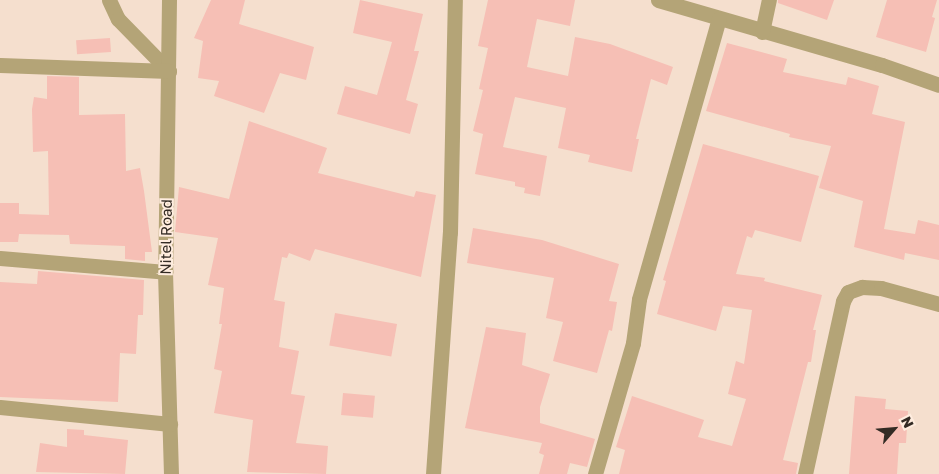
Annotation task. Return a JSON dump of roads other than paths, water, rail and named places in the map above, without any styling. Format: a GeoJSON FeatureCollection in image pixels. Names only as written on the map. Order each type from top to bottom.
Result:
{"type":"FeatureCollection","features":[{"type":"Feature","properties":{"kind":"street"},"geometry":{"type":"LineString","coordinates":[[109,0],[118,19],[169,71]]}},
{"type":"Feature","properties":{"kind":"street","name":"Nitel Road"},"geometry":{"type":"LineString","coordinates":[[169,0],[165,272],[171,474]]}},
{"type":"Feature","properties":{"kind":"street"},"geometry":{"type":"LineString","coordinates":[[433,474],[450,232],[455,0]]}},
{"type":"Feature","properties":{"kind":"street"},"geometry":{"type":"LineString","coordinates":[[658,0],[762,32],[882,65],[939,85]]}},
{"type":"Feature","properties":{"kind":"street"},"geometry":{"type":"LineString","coordinates":[[762,32],[769,0]]}},
{"type":"Feature","properties":{"kind":"street"},"geometry":{"type":"LineString","coordinates":[[595,474],[633,343],[639,299],[719,19]]}},
{"type":"Feature","properties":{"kind":"street"},"geometry":{"type":"LineString","coordinates":[[0,65],[169,71]]}},
{"type":"Feature","properties":{"kind":"street"},"geometry":{"type":"LineString","coordinates":[[0,258],[165,272]]}},
{"type":"Feature","properties":{"kind":"street"},"geometry":{"type":"LineString","coordinates":[[804,474],[843,301],[848,292],[862,287],[881,288],[939,304]]}},
{"type":"Feature","properties":{"kind":"street"},"geometry":{"type":"LineString","coordinates":[[0,407],[170,424]]}}]}
